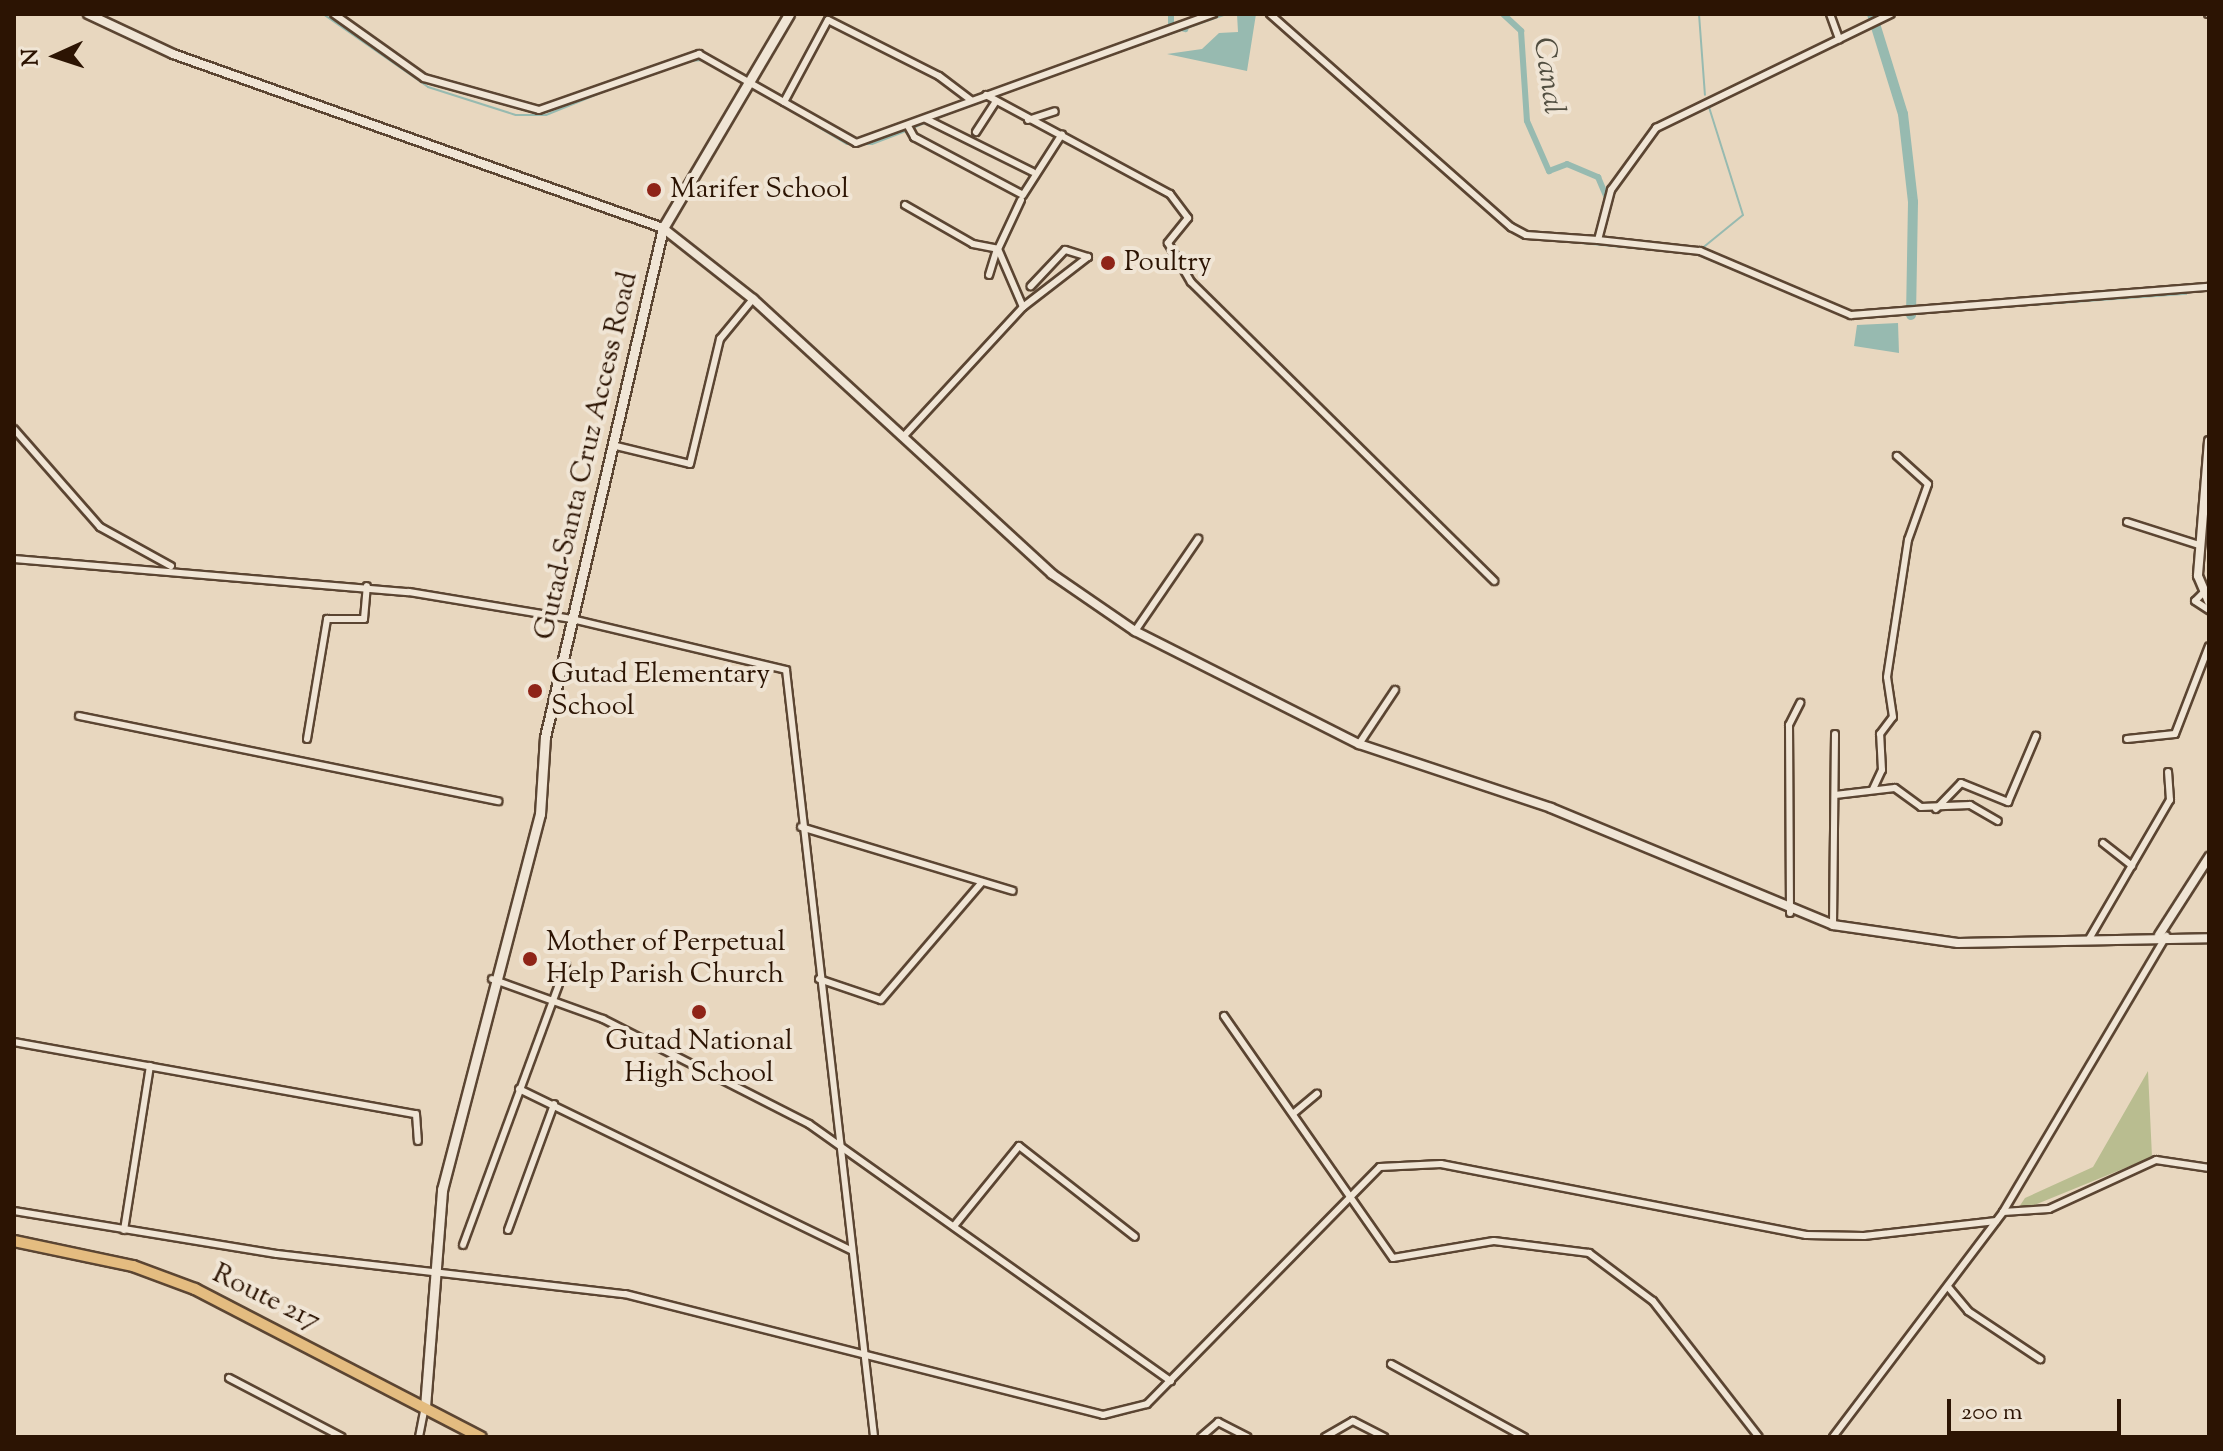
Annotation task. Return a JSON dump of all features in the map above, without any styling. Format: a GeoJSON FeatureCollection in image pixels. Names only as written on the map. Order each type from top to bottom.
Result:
{"type":"FeatureCollection","features":[{"type":"Feature","properties":{"kind":"main road","name":"Gutad-Santa Cruz Access Road"},"geometry":{"type":"LineString","coordinates":[[425,1407],[431,1274],[442,1190],[492,979],[540,814],[545,737],[663,228],[789,14]]}},
{"type":"Feature","properties":{"kind":"main road","name":"Route 217"},"geometry":{"type":"LineString","coordinates":[[14,1241],[133,1266],[195,1289],[481,1437]]}},
{"type":"Feature","properties":{"kind":"street"},"geometry":{"type":"LineString","coordinates":[[88,14],[173,54],[663,228],[753,299],[1052,574],[1135,631],[1359,744],[1551,808],[1790,913],[1833,925],[1925,942],[2163,936],[2209,938]]}},
{"type":"Feature","properties":{"kind":"street"},"geometry":{"type":"LineString","coordinates":[[334,14],[424,78],[514,106],[550,109],[699,54],[848,141],[908,126],[971,100],[1213,14]]}},
{"type":"Feature","properties":{"kind":"street"},"geometry":{"type":"LineString","coordinates":[[1270,14],[1511,227],[1526,235],[1700,251],[1851,315],[2209,287]]}},
{"type":"Feature","properties":{"kind":"street"},"geometry":{"type":"LineString","coordinates":[[1830,14],[1839,39]]}},
{"type":"Feature","properties":{"kind":"street"},"geometry":{"type":"LineString","coordinates":[[1598,240],[1611,190],[1656,128],[1891,14]]}},
{"type":"Feature","properties":{"kind":"street"},"geometry":{"type":"LineString","coordinates":[[784,102],[828,20],[939,76],[971,100]]}},
{"type":"Feature","properties":{"kind":"street"},"geometry":{"type":"LineString","coordinates":[[986,95],[995,103],[1062,134],[1170,194],[1188,218],[1168,243],[1191,282],[1494,581]]}},
{"type":"Feature","properties":{"kind":"street"},"geometry":{"type":"LineString","coordinates":[[976,132],[995,103]]}},
{"type":"Feature","properties":{"kind":"street"},"geometry":{"type":"LineString","coordinates":[[1028,120],[1055,111]]}},
{"type":"Feature","properties":{"kind":"street"},"geometry":{"type":"LineString","coordinates":[[926,119],[1033,172]]}},
{"type":"Feature","properties":{"kind":"street"},"geometry":{"type":"LineString","coordinates":[[908,126],[914,137],[1023,195],[1033,172],[1062,134]]}},
{"type":"Feature","properties":{"kind":"street"},"geometry":{"type":"LineString","coordinates":[[989,275],[1021,200]]}},
{"type":"Feature","properties":{"kind":"street"},"geometry":{"type":"LineString","coordinates":[[905,205],[973,244],[998,249]]}},
{"type":"Feature","properties":{"kind":"street"},"geometry":{"type":"LineString","coordinates":[[998,249],[1023,307]]}},
{"type":"Feature","properties":{"kind":"street"},"geometry":{"type":"LineString","coordinates":[[903,437],[1023,307],[1088,257],[1065,250],[1031,286]]}},
{"type":"Feature","properties":{"kind":"street"},"geometry":{"type":"LineString","coordinates":[[612,445],[690,464],[720,339],[753,299]]}},
{"type":"Feature","properties":{"kind":"street"},"geometry":{"type":"LineString","coordinates":[[14,429],[100,527],[174,567]]}},
{"type":"Feature","properties":{"kind":"street"},"geometry":{"type":"LineString","coordinates":[[2209,441],[2199,545],[2203,593],[2209,602]]}},
{"type":"Feature","properties":{"kind":"street"},"geometry":{"type":"LineString","coordinates":[[1873,789],[1882,770],[1880,734],[1893,717],[1887,677],[1908,540],[1928,484],[1897,456]]}},
{"type":"Feature","properties":{"kind":"street"},"geometry":{"type":"LineString","coordinates":[[2127,522],[2199,545]]}},
{"type":"Feature","properties":{"kind":"street"},"geometry":{"type":"LineString","coordinates":[[1135,631],[1198,539]]}},
{"type":"Feature","properties":{"kind":"street"},"geometry":{"type":"LineString","coordinates":[[14,559],[174,567],[367,586],[572,619],[786,670],[801,827],[874,1437]]}},
{"type":"Feature","properties":{"kind":"street"},"geometry":{"type":"LineString","coordinates":[[307,739],[327,619],[364,619],[367,586]]}},
{"type":"Feature","properties":{"kind":"street"},"geometry":{"type":"LineString","coordinates":[[2203,593],[2195,601],[2209,610]]}},
{"type":"Feature","properties":{"kind":"street"},"geometry":{"type":"LineString","coordinates":[[2127,739],[2175,734],[2209,646]]}},
{"type":"Feature","properties":{"kind":"street"},"geometry":{"type":"LineString","coordinates":[[1359,744],[1395,690]]}},
{"type":"Feature","properties":{"kind":"street"},"geometry":{"type":"LineString","coordinates":[[1790,913],[1789,725],[1800,703]]}},
{"type":"Feature","properties":{"kind":"street"},"geometry":{"type":"LineString","coordinates":[[79,716],[498,801]]}},
{"type":"Feature","properties":{"kind":"street"},"geometry":{"type":"LineString","coordinates":[[1833,925],[1835,734]]}},
{"type":"Feature","properties":{"kind":"street"},"geometry":{"type":"LineString","coordinates":[[1936,809],[1961,783],[2008,802],[2036,736]]}},
{"type":"Feature","properties":{"kind":"street"},"geometry":{"type":"LineString","coordinates":[[2089,939],[2170,800],[2168,772]]}},
{"type":"Feature","properties":{"kind":"street"},"geometry":{"type":"LineString","coordinates":[[1835,795],[1873,789],[1902,790],[1921,807],[1936,809],[1970,805],[1998,821]]}},
{"type":"Feature","properties":{"kind":"street"},"geometry":{"type":"LineString","coordinates":[[801,827],[1013,891]]}},
{"type":"Feature","properties":{"kind":"street"},"geometry":{"type":"LineString","coordinates":[[2103,843],[2132,866]]}},
{"type":"Feature","properties":{"kind":"street"},"geometry":{"type":"LineString","coordinates":[[1833,1437],[1949,1288],[1992,1223],[2003,1212],[2209,857]]}},
{"type":"Feature","properties":{"kind":"street"},"geometry":{"type":"LineString","coordinates":[[819,979],[881,1000],[982,882]]}},
{"type":"Feature","properties":{"kind":"street"},"geometry":{"type":"LineString","coordinates":[[463,1245],[566,965]]}},
{"type":"Feature","properties":{"kind":"street"},"geometry":{"type":"LineString","coordinates":[[492,979],[554,998],[840,1144],[1171,1381]]}},
{"type":"Feature","properties":{"kind":"street"},"geometry":{"type":"LineString","coordinates":[[1224,1016],[1294,1113],[1348,1202],[1393,1258],[1494,1241],[1589,1253],[1653,1301],[1759,1437]]}},
{"type":"Feature","properties":{"kind":"street"},"geometry":{"type":"LineString","coordinates":[[14,1042],[416,1114],[418,1141]]}},
{"type":"Feature","properties":{"kind":"street"},"geometry":{"type":"LineString","coordinates":[[124,1230],[150,1066]]}},
{"type":"Feature","properties":{"kind":"street"},"geometry":{"type":"LineString","coordinates":[[519,1089],[852,1251]]}},
{"type":"Feature","properties":{"kind":"street"},"geometry":{"type":"LineString","coordinates":[[1294,1113],[1317,1094]]}},
{"type":"Feature","properties":{"kind":"street"},"geometry":{"type":"LineString","coordinates":[[508,1230],[554,1104]]}},
{"type":"Feature","properties":{"kind":"street"},"geometry":{"type":"LineString","coordinates":[[954,1226],[1019,1146],[1135,1237]]}},
{"type":"Feature","properties":{"kind":"street"},"geometry":{"type":"LineString","coordinates":[[2003,1212],[2049,1209],[2156,1160],[2209,1168]]}},
{"type":"Feature","properties":{"kind":"street"},"geometry":{"type":"LineString","coordinates":[[14,1211],[431,1274],[625,1294],[1103,1415],[1147,1404],[1380,1167],[1402,1162],[1806,1235],[1864,1236],[1992,1223]]}},
{"type":"Feature","properties":{"kind":"street"},"geometry":{"type":"LineString","coordinates":[[1949,1288],[1968,1311],[2040,1359]]}},
{"type":"Feature","properties":{"kind":"street"},"geometry":{"type":"LineString","coordinates":[[1391,1364],[1524,1437]]}},
{"type":"Feature","properties":{"kind":"street"},"geometry":{"type":"LineString","coordinates":[[229,1378],[342,1437]]}},
{"type":"Feature","properties":{"kind":"street"},"geometry":{"type":"LineString","coordinates":[[419,1437],[425,1407]]}},
{"type":"Feature","properties":{"kind":"street"},"geometry":{"type":"LineString","coordinates":[[1325,1437],[1353,1421],[1384,1437]]}},
{"type":"Feature","properties":{"kind":"street"},"geometry":{"type":"LineString","coordinates":[[1201,1437],[1218,1422],[1247,1437]]}},
{"type":"Feature","properties":{"kind":"green space"},"geometry":{"type":"Polygon","coordinates":[[[2148,1071],[2152,1157],[2015,1213],[2025,1198],[2093,1167],[2148,1071]]]}},
{"type":"Feature","properties":{"kind":"water"},"geometry":{"type":"Polygon","coordinates":[[[1237,14],[1256,14],[1247,71],[1167,54],[1202,49],[1219,33],[1238,32],[1237,14]]]}},
{"type":"Feature","properties":{"kind":"water"},"geometry":{"type":"Polygon","coordinates":[[[1898,323],[1899,353],[1854,346],[1857,325],[1898,323]]]}},
{"type":"Feature","properties":{"kind":"waterway"},"geometry":{"type":"LineString","coordinates":[[323,14],[428,87],[516,115],[546,115],[632,80]]}},
{"type":"Feature","properties":{"kind":"waterway"},"geometry":{"type":"LineString","coordinates":[[1171,14],[1171,25],[1185,29]]}},
{"type":"Feature","properties":{"kind":"waterway"},"geometry":{"type":"LineString","coordinates":[[998,95],[1227,14]]}},
{"type":"Feature","properties":{"kind":"waterway","name":"Canal"},"geometry":{"type":"LineString","coordinates":[[1503,14],[1521,31],[1527,121],[1549,171],[1567,164],[1598,177],[1606,196]]}},
{"type":"Feature","properties":{"kind":"waterway"},"geometry":{"type":"LineString","coordinates":[[1699,14],[1705,95]]}},
{"type":"Feature","properties":{"kind":"waterway"},"geometry":{"type":"LineString","coordinates":[[1872,14],[1903,114],[1913,202],[1911,315]]}},
{"type":"Feature","properties":{"kind":"waterway"},"geometry":{"type":"LineString","coordinates":[[687,61],[705,60]]}},
{"type":"Feature","properties":{"kind":"waterway"},"geometry":{"type":"LineString","coordinates":[[753,88],[847,144],[872,144],[908,130]]}},
{"type":"Feature","properties":{"kind":"waterway"},"geometry":{"type":"LineString","coordinates":[[932,120],[985,100]]}},
{"type":"Feature","properties":{"kind":"waterway"},"geometry":{"type":"LineString","coordinates":[[1700,250],[1743,215],[1709,107]]}},
{"type":"Feature","properties":{"kind":"waterway"},"geometry":{"type":"LineString","coordinates":[[913,128],[925,123]]}},
{"type":"Feature","properties":{"kind":"waterway"},"geometry":{"type":"LineString","coordinates":[[1454,181],[1520,237],[1696,254],[1849,318],[2186,294]]}},
{"type":"Feature","properties":{"kind":"place","name":"Marifer School"},"geometry":{"type":"Point","coordinates":[654,190]}},
{"type":"Feature","properties":{"kind":"place","name":"Poultry"},"geometry":{"type":"Point","coordinates":[1108,263]}},
{"type":"Feature","properties":{"kind":"place","name":"Gutad Elementary School"},"geometry":{"type":"Point","coordinates":[535,691]}},
{"type":"Feature","properties":{"kind":"place","name":"Mother of Perpetual Help Parish Church"},"geometry":{"type":"Point","coordinates":[530,959]}},
{"type":"Feature","properties":{"kind":"place","name":"Gutad National High School"},"geometry":{"type":"Point","coordinates":[699,1012]}}]}
